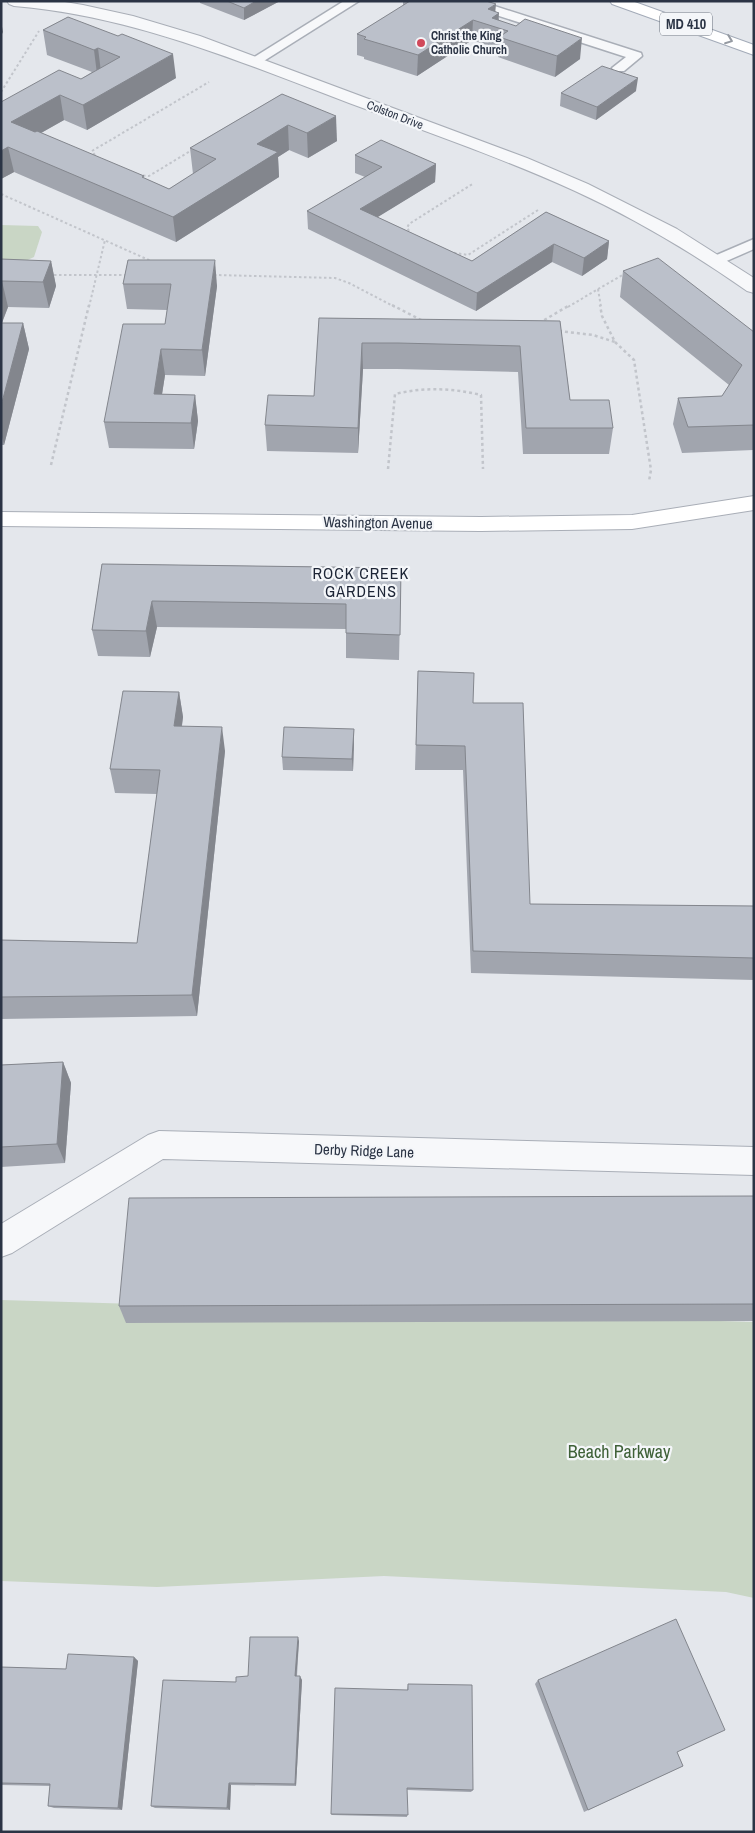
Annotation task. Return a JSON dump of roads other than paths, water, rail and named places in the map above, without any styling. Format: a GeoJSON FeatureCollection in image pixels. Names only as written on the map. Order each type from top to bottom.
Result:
{"type":"FeatureCollection","features":[{"type":"Feature","properties":{"kind":"street","name":"Colston Drive"},"geometry":{"type":"LineString","coordinates":[[14,1],[84,10],[142,22],[195,39],[570,181],[643,218],[717,260],[754,287]]}},
{"type":"Feature","properties":{"kind":"street","name":"MD 410"},"geometry":{"type":"LineString","coordinates":[[617,1],[754,50]]}},
{"type":"Feature","properties":{"kind":"street","name":"Washington Avenue"},"geometry":{"type":"LineString","coordinates":[[1,519],[482,524],[623,522],[754,503]]}},
{"type":"Feature","properties":{"kind":"street","name":"Derby Ridge Lane"},"geometry":{"type":"LineString","coordinates":[[1,1242],[159,1145],[754,1161]]}},
{"type":"Feature","properties":{"kind":"lane"},"geometry":{"type":"LineString","coordinates":[[254,62],[353,1]]}},
{"type":"Feature","properties":{"kind":"lane"},"geometry":{"type":"LineString","coordinates":[[466,1],[636,56],[619,68]]}},
{"type":"Feature","properties":{"kind":"lane"},"geometry":{"type":"LineString","coordinates":[[717,260],[754,243]]}},
{"type":"Feature","properties":{"kind":"place","name":"Christ the King Catholic Church"},"geometry":{"type":"Point","coordinates":[421,43]}},
{"type":"Feature","properties":{"kind":"district","name":"ROCK CREEK GARDENS"},"geometry":{"type":"Point","coordinates":[361,582]}},
{"type":"Feature","properties":{"kind":"park label","name":"Beach Parkway"},"geometry":{"type":"Point","coordinates":[619,1452]}}]}
